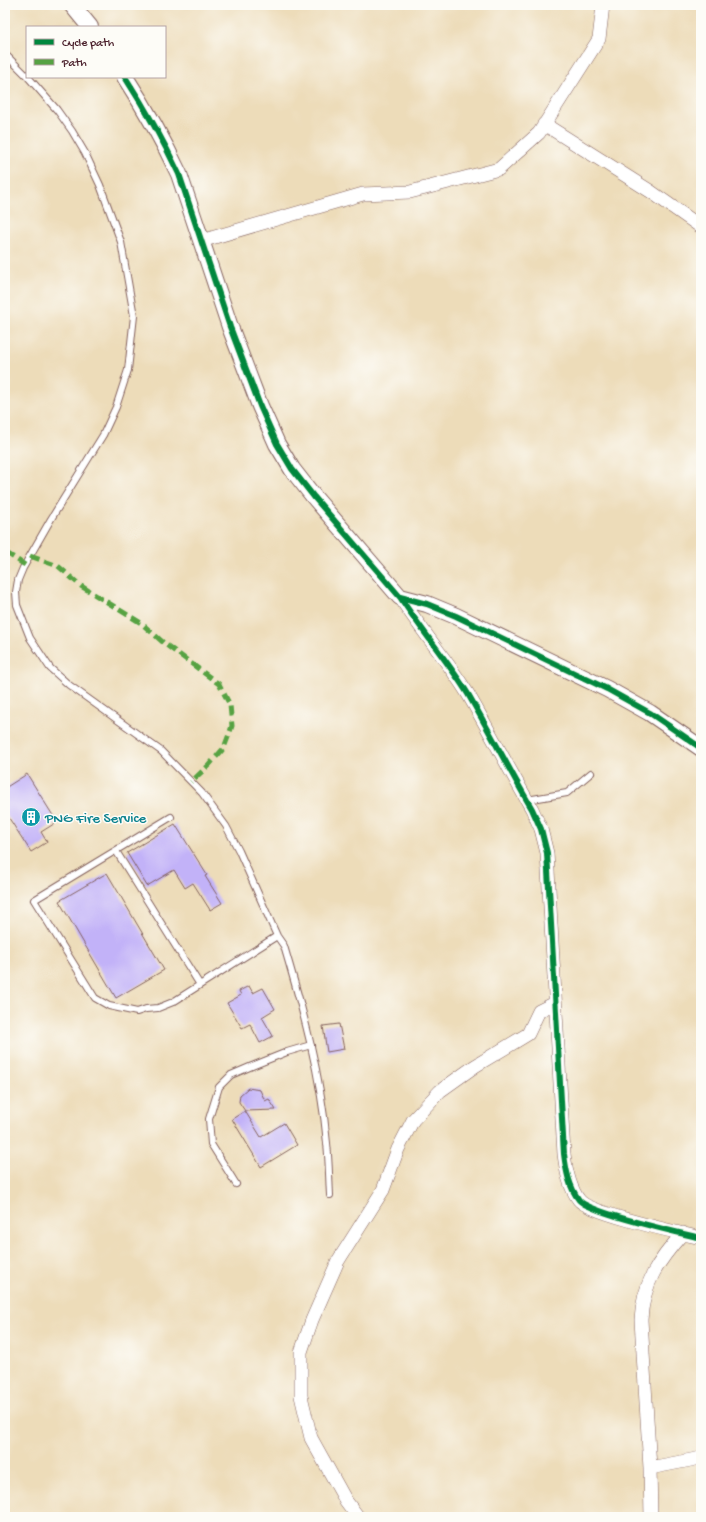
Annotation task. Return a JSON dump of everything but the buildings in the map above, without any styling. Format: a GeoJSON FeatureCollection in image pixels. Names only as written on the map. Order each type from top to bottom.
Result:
{"type":"FeatureCollection","features":[{"type":"Feature","properties":{"kind":"street"},"geometry":{"type":"LineString","coordinates":[[72,5],[89,26]]}},
{"type":"Feature","properties":{"kind":"street"},"geometry":{"type":"LineString","coordinates":[[201,241],[363,194],[410,192],[498,169],[539,133],[598,38],[603,5]]}},
{"type":"Feature","properties":{"kind":"street"},"geometry":{"type":"LineString","coordinates":[[126,78],[141,102],[171,157],[249,377],[277,444],[292,468],[314,497],[400,597],[444,658],[468,695],[527,800],[541,829],[547,853],[564,1154],[567,1172],[575,1193],[580,1202],[599,1212],[701,1238]]}},
{"type":"Feature","properties":{"kind":"street"},"geometry":{"type":"LineString","coordinates":[[544,124],[650,191],[701,227]]}},
{"type":"Feature","properties":{"kind":"street"},"geometry":{"type":"LineString","coordinates":[[400,597],[427,604],[456,616],[607,689],[650,713],[701,748]]}},
{"type":"Feature","properties":{"kind":"street"},"geometry":{"type":"LineString","coordinates":[[358,1517],[346,1501],[311,1438],[301,1396],[301,1352],[312,1320],[338,1261],[383,1190],[398,1149],[413,1120],[440,1092],[475,1066],[528,1034],[539,1011],[555,1003]]}},
{"type":"Feature","properties":{"kind":"street"},"geometry":{"type":"LineString","coordinates":[[651,1517],[650,1468],[641,1320],[642,1303],[646,1288],[656,1268],[682,1233]]}},
{"type":"Feature","properties":{"kind":"street"},"geometry":{"type":"LineString","coordinates":[[650,1468],[701,1458]]}},
{"type":"Feature","properties":{"kind":"lane"},"geometry":{"type":"LineString","coordinates":[[5,54],[26,76]]}},
{"type":"Feature","properties":{"kind":"lane"},"geometry":{"type":"LineString","coordinates":[[28,78],[57,110],[72,131],[85,153],[100,185],[121,242],[134,316],[132,348],[128,370],[116,407],[103,435],[51,519],[23,568],[18,580],[16,592],[17,605],[30,638],[50,668],[69,685],[161,751],[202,793],[226,826],[240,851],[277,936],[284,946],[292,972],[311,1045],[327,1142],[330,1195]]}},
{"type":"Feature","properties":{"kind":"lane"},"geometry":{"type":"LineString","coordinates":[[527,800],[567,793],[591,773]]}},
{"type":"Feature","properties":{"kind":"lane"},"geometry":{"type":"LineString","coordinates":[[171,817],[34,900],[95,998],[109,1006],[137,1012],[146,1009],[158,1008],[173,1002],[277,936]]}},
{"type":"Feature","properties":{"kind":"lane"},"geometry":{"type":"LineString","coordinates":[[116,851],[200,985]]}},
{"type":"Feature","properties":{"kind":"lane"},"geometry":{"type":"LineString","coordinates":[[236,1184],[211,1144],[209,1119],[219,1087],[230,1076],[247,1068],[287,1052],[311,1045]]}},
{"type":"Feature","properties":{"kind":"marked path"},"geometry":{"type":"LineString","coordinates":[[5,552],[25,565]]}},
{"type":"Feature","properties":{"kind":"marked path"},"geometry":{"type":"LineString","coordinates":[[30,556],[58,566],[81,586],[141,623],[165,644],[219,684],[230,705],[232,726],[224,748],[191,782]]}},
{"type":"Feature","properties":{"kind":"cycle path"},"geometry":{"type":"LineString","coordinates":[[126,78],[154,124],[179,174],[230,327],[260,406],[277,444],[292,469],[314,497],[400,597],[427,604],[456,616],[607,689],[650,713],[701,748]]}},
{"type":"Feature","properties":{"kind":"cycle path"},"geometry":{"type":"LineString","coordinates":[[400,597],[468,694],[532,809],[541,829],[547,853],[564,1154],[570,1184],[579,1200],[599,1211],[701,1238]]}},
{"type":"Feature","properties":{"kind":"place","name":"PNG Fire Service"},"geometry":{"type":"Point","coordinates":[31,817]}}]}
